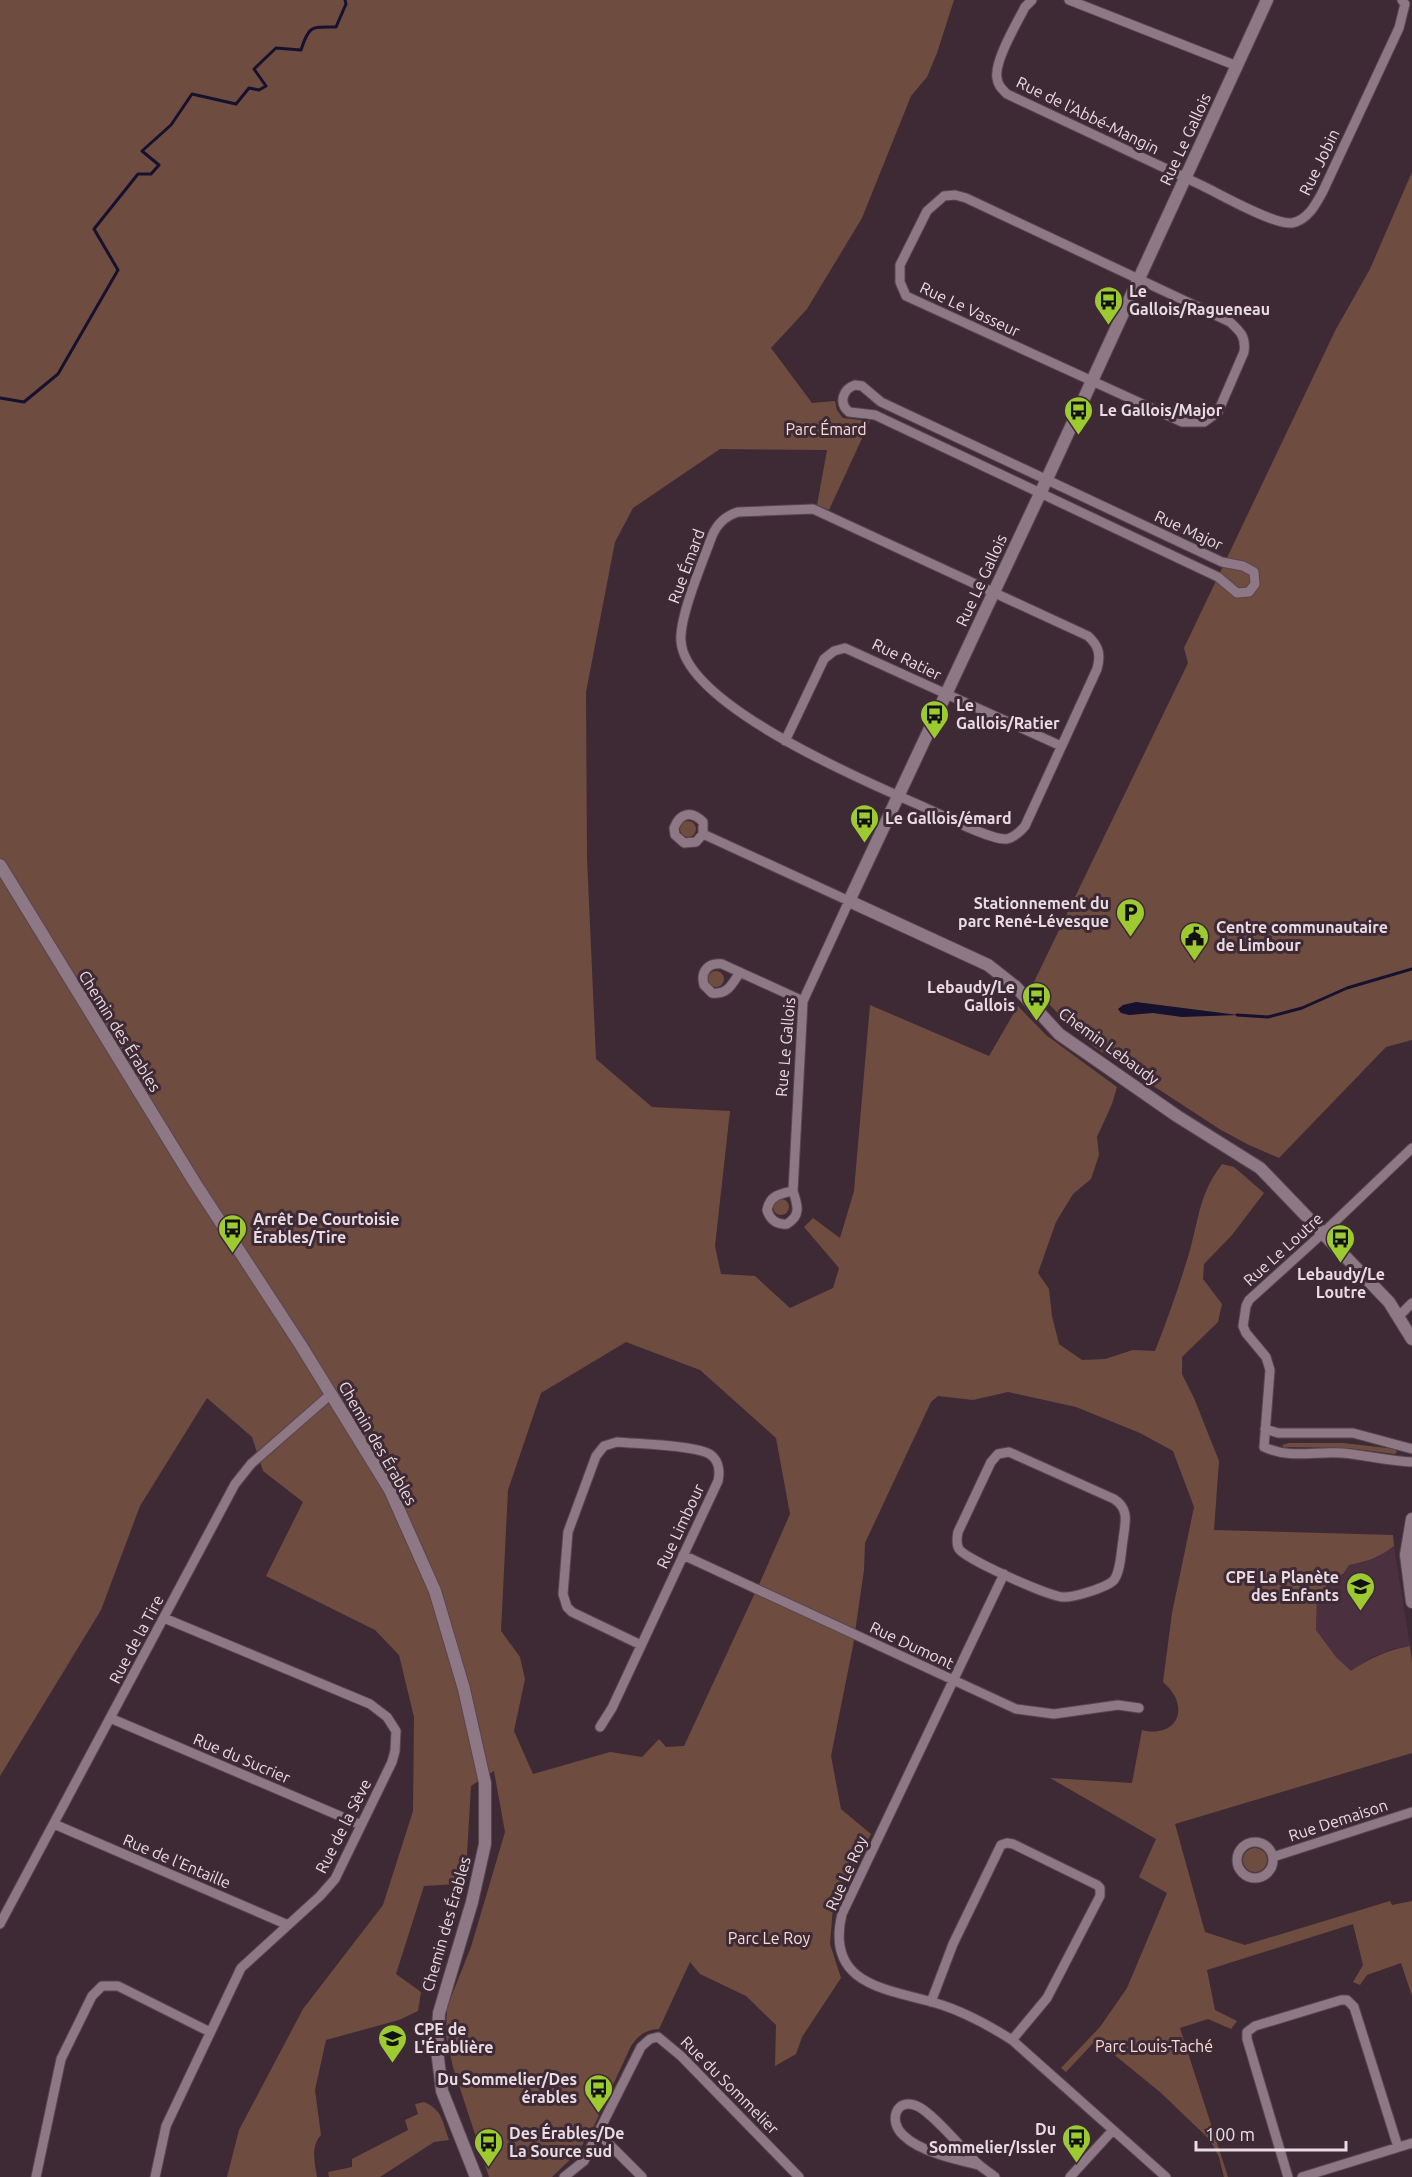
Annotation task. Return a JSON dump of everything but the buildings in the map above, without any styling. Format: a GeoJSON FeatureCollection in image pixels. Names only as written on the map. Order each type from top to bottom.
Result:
{"type":"FeatureCollection","features":[{"type":"Feature","properties":{"kind":"street","name":"Rue de l'Abbé-Mangin"},"geometry":{"type":"LineString","coordinates":[[1032,0],[1025,7],[998,63],[996,76],[999,87],[1007,94],[1186,179]]}},
{"type":"Feature","properties":{"kind":"street"},"geometry":{"type":"LineString","coordinates":[[1069,0],[1237,66]]}},
{"type":"Feature","properties":{"kind":"street","name":"Rue Le Gallois"},"geometry":{"type":"LineString","coordinates":[[793,1191],[803,1001],[1267,0]]}},
{"type":"Feature","properties":{"kind":"street","name":"Rue Jobin"},"geometry":{"type":"LineString","coordinates":[[1186,179],[1277,220],[1295,222],[1307,215],[1323,191],[1399,28],[1405,4],[1402,0]]}},
{"type":"Feature","properties":{"kind":"street","name":"Rue Le Vasseur"},"geometry":{"type":"LineString","coordinates":[[1091,381],[906,296],[900,282],[900,265],[927,211],[944,196],[955,195],[966,198],[1139,279]]}},
{"type":"Feature","properties":{"kind":"street"},"geometry":{"type":"LineString","coordinates":[[1091,381],[1182,422],[1204,422],[1218,412],[1244,352],[1243,334],[1230,322],[1139,279]]}},
{"type":"Feature","properties":{"kind":"street","name":"Rue Major"},"geometry":{"type":"LineString","coordinates":[[852,386],[862,386],[881,402],[1046,481],[1222,562],[1248,567],[1254,572],[1255,584],[1249,592],[1237,593],[1218,577],[875,415],[849,412],[843,404],[844,394],[852,386]]}},
{"type":"Feature","properties":{"kind":"street","name":"Rue Émard"},"geometry":{"type":"LineString","coordinates":[[813,509],[1088,636],[1097,647],[1099,661],[1097,669],[1025,826],[1012,837],[997,838],[898,795],[785,741],[721,698],[691,669],[682,651],[683,624],[712,536],[719,524],[729,515],[738,512],[813,509]]}},
{"type":"Feature","properties":{"kind":"street","name":"Rue Ratier"},"geometry":{"type":"LineString","coordinates":[[785,741],[820,666],[828,654],[839,649],[853,650],[1061,746]]}},
{"type":"Feature","properties":{"kind":"street","name":"Chemin Lebaudy"},"geometry":{"type":"LineString","coordinates":[[703,834],[975,958],[998,972],[1016,987],[1059,1034],[1177,1116],[1260,1168],[1375,1287],[1399,1316],[1412,1339]]}},
{"type":"Feature","properties":{"kind":"street","name":"Chemin des Érables"},"geometry":{"type":"LineString","coordinates":[[0,865],[195,1183],[390,1490],[435,1591],[464,1689],[485,1783],[485,1844],[472,1902],[438,2013],[437,2050],[442,2091],[476,2177]]}},
{"type":"Feature","properties":{"kind":"street"},"geometry":{"type":"LineString","coordinates":[[740,972],[803,1001]]}},
{"type":"Feature","properties":{"kind":"street","name":"Rue Le Loutre"},"geometry":{"type":"LineString","coordinates":[[1412,1148],[1250,1300],[1243,1312],[1243,1326],[1246,1333],[1262,1351],[1269,1364],[1264,1447],[1276,1453],[1302,1455],[1338,1453],[1412,1462]]}},
{"type":"Feature","properties":{"kind":"street"},"geometry":{"type":"LineString","coordinates":[[1399,1316],[1412,1303]]}},
{"type":"Feature","properties":{"kind":"street","name":"Rue de la Tire"},"geometry":{"type":"LineString","coordinates":[[0,1924],[235,1484],[251,1464],[331,1394]]}},
{"type":"Feature","properties":{"kind":"street"},"geometry":{"type":"LineString","coordinates":[[1265,1429],[1278,1433],[1365,1434],[1412,1449]]}},
{"type":"Feature","properties":{"kind":"street","name":"Rue Limbour"},"geometry":{"type":"LineString","coordinates":[[600,1727],[612,1708],[720,1474],[715,1460],[710,1455],[695,1449],[617,1442],[604,1446],[596,1456],[568,1532],[563,1594],[567,1607],[577,1616],[641,1645]]}},
{"type":"Feature","properties":{"kind":"street"},"geometry":{"type":"LineString","coordinates":[[1009,1452],[1065,1476],[1114,1499],[1125,1511],[1126,1518],[1117,1573],[1114,1579],[1104,1587],[1063,1598],[1004,1574],[962,1552],[957,1543],[958,1532],[991,1462],[998,1454],[1009,1452]]}},
{"type":"Feature","properties":{"kind":"street"},"geometry":{"type":"LineString","coordinates":[[1412,1519],[1406,1555],[1412,1602]]}},
{"type":"Feature","properties":{"kind":"street","name":"Rue Dumont"},"geometry":{"type":"LineString","coordinates":[[683,1555],[1016,1709],[1041,1713],[1068,1713],[1119,1705],[1139,1708]]}},
{"type":"Feature","properties":{"kind":"street","name":"Rue Le Roy"},"geometry":{"type":"LineString","coordinates":[[1004,1574],[846,1904],[838,1932],[841,1952],[857,1977],[880,1989],[931,2002],[981,2022],[1012,2040],[1166,2177]]}},
{"type":"Feature","properties":{"kind":"street","name":"Rue de la Sève"},"geometry":{"type":"LineString","coordinates":[[155,2177],[166,2126],[241,1968],[320,1896],[335,1879],[395,1751],[396,1731],[387,1717],[370,1704],[164,1618]]}},
{"type":"Feature","properties":{"kind":"street","name":"Rue du Sucrier"},"geometry":{"type":"LineString","coordinates":[[110,1718],[361,1825]]}},
{"type":"Feature","properties":{"kind":"street","name":"Rue Demaison"},"geometry":{"type":"LineString","coordinates":[[1273,1857],[1412,1812]]}},
{"type":"Feature","properties":{"kind":"street","name":"Rue de l'Entaille"},"geometry":{"type":"LineString","coordinates":[[54,1824],[288,1924]]}},
{"type":"Feature","properties":{"kind":"street"},"geometry":{"type":"LineString","coordinates":[[931,2002],[953,1944],[1001,1845],[1013,1844],[1097,1885],[1100,1888],[1100,1896],[1047,1998],[1012,2040]]}},
{"type":"Feature","properties":{"kind":"street"},"geometry":{"type":"LineString","coordinates":[[36,2177],[61,2059],[92,1996],[102,1986],[118,1986],[210,2032]]}},
{"type":"Feature","properties":{"kind":"street"},"geometry":{"type":"LineString","coordinates":[[1288,2177],[1247,2039],[1247,2032],[1255,2026],[1341,2000],[1347,2000],[1354,2007],[1398,2147]]}},
{"type":"Feature","properties":{"kind":"street","name":"Rue du Sommelier"},"geometry":{"type":"LineString","coordinates":[[564,2177],[584,2161],[641,2047],[650,2039],[658,2037],[681,2056],[799,2177]]}},
{"type":"Feature","properties":{"kind":"street"},"geometry":{"type":"LineString","coordinates":[[979,2165],[912,2142],[896,2126],[894,2119],[896,2112],[906,2105],[917,2106],[924,2110],[979,2165],[995,2177]]}},
{"type":"Feature","properties":{"kind":"street"},"geometry":{"type":"LineString","coordinates":[[1071,2177],[1113,2130]]}},
{"type":"Feature","properties":{"kind":"street"},"geometry":{"type":"LineString","coordinates":[[599,2134],[642,2177]]}},
{"type":"Feature","properties":{"kind":"street"},"geometry":{"type":"LineString","coordinates":[[1302,2177],[1412,2143]]}},
{"type":"Feature","properties":{"kind":"shaded area"},"geometry":{"type":"Polygon","coordinates":[[[1136,1002],[1238,1015],[1182,1017],[1153,1013],[1129,1015],[1121,1013],[1118,1009],[1123,1005],[1136,1002]]]}},
{"type":"Feature","properties":{"kind":"shaded area","name":"CPE La Planète des Enfants"},"geometry":{"type":"Polygon","coordinates":[[[1394,1546],[1410,1646],[1392,1649],[1370,1658],[1351,1672],[1336,1657],[1316,1630],[1317,1594],[1344,1574],[1349,1565],[1380,1556],[1394,1546]]]}},
{"type":"Feature","properties":{"kind":"green space"},"geometry":{"type":"Polygon","coordinates":[[[0,0],[954,0],[927,77],[911,96],[862,218],[807,309],[771,348],[812,403],[835,401],[837,410],[843,418],[870,421],[829,510],[817,505],[827,450],[720,449],[633,508],[615,542],[586,692],[587,858],[596,1059],[652,1107],[730,1111],[715,1246],[721,1274],[755,1276],[790,1308],[833,1288],[839,1268],[804,1227],[813,1218],[840,1238],[854,1191],[870,1005],[989,1056],[1018,1006],[1046,1035],[1117,1087],[1097,1137],[1099,1155],[1091,1179],[1073,1194],[1056,1222],[1038,1273],[1049,1289],[1052,1316],[1059,1344],[1082,1360],[1105,1359],[1133,1350],[1155,1351],[1190,1250],[1204,1195],[1222,1164],[1234,1167],[1264,1193],[1232,1235],[1204,1264],[1203,1279],[1222,1304],[1218,1322],[1182,1357],[1182,1374],[1219,1461],[1214,1530],[1393,1535],[1394,1546],[1373,1558],[1349,1565],[1344,1573],[1317,1594],[1316,1630],[1336,1657],[1351,1671],[1379,1655],[1410,1646],[1412,1753],[1175,1824],[1205,1932],[1245,1945],[1390,1901],[1392,1905],[1412,1901],[1412,1996],[1401,1963],[1367,1975],[1360,1985],[1353,1982],[1363,1965],[1353,1924],[1207,1970],[1215,2010],[1237,2021],[1231,2029],[1208,2019],[1180,2028],[1228,2177],[1224,2177],[1219,2157],[1210,2140],[1160,2092],[1096,2040],[1066,2072],[1061,2068],[1100,2027],[1127,1988],[1167,1893],[1139,1877],[1156,1839],[1050,1778],[1132,1783],[1142,1730],[1162,1730],[1168,1728],[1176,1720],[1178,1706],[1176,1699],[1163,1682],[1172,1613],[1194,1507],[1173,1451],[1140,1433],[1076,1407],[1008,1392],[973,1400],[938,1396],[931,1402],[865,1543],[864,1570],[853,1646],[831,1756],[841,1809],[871,1834],[833,1907],[830,1944],[841,1978],[802,2037],[796,2054],[775,2066],[776,2025],[746,1996],[700,1974],[690,1962],[659,2029],[643,2034],[631,2046],[593,2128],[577,2153],[552,2177],[489,2177],[453,2067],[446,2036],[447,2007],[471,1947],[505,1832],[494,1771],[471,1786],[467,1854],[457,1884],[424,1886],[396,1974],[421,1992],[418,2011],[399,2020],[326,2040],[315,2090],[321,2135],[314,2150],[317,2177],[227,2177],[239,2130],[303,2009],[383,1905],[413,1811],[414,1717],[399,1655],[375,1630],[266,1576],[303,1502],[263,1471],[252,1437],[207,1398],[140,1506],[101,1610],[0,1776],[0,0]],[[626,1342],[541,1393],[508,1490],[501,1631],[520,1657],[525,1679],[514,1731],[533,1774],[610,1752],[642,1757],[659,1739],[666,1747],[684,1746],[790,1514],[776,1438],[700,1370],[626,1342]]]}},
{"type":"Feature","properties":{"kind":"green space"},"geometry":{"type":"Polygon","coordinates":[[[1412,172],[1412,1040],[1386,1047],[1279,1158],[1221,1130],[1094,1047],[1065,1021],[1032,986],[1188,663],[1184,648],[1336,329],[1370,269],[1412,172]]]}},
{"type":"Feature","properties":{"kind":"green space"},"geometry":{"type":"Polygon","coordinates":[[[685,821],[691,821],[696,829],[694,835],[685,837],[680,832],[680,826],[685,821]]]}},
{"type":"Feature","properties":{"kind":"green space"},"geometry":{"type":"Polygon","coordinates":[[[716,971],[724,979],[716,987],[708,979],[716,971]]]}},
{"type":"Feature","properties":{"kind":"green space"},"geometry":{"type":"Polygon","coordinates":[[[781,1199],[787,1201],[789,1207],[787,1213],[781,1215],[775,1213],[773,1207],[775,1201],[781,1199]]]}},
{"type":"Feature","properties":{"kind":"green space"},"geometry":{"type":"Polygon","coordinates":[[[1343,1443],[1395,1449],[1397,1452],[1395,1454],[1346,1448],[1284,1447],[1282,1445],[1343,1443]]]}},
{"type":"Feature","properties":{"kind":"green space"},"geometry":{"type":"Polygon","coordinates":[[[1255,1848],[1264,1851],[1267,1860],[1264,1869],[1255,1872],[1246,1869],[1243,1860],[1246,1851],[1255,1848]]]}},
{"type":"Feature","properties":{"kind":"green space"},"geometry":{"type":"Polygon","coordinates":[[[424,2102],[435,2108],[449,2140],[434,2142],[380,2177],[329,2177],[328,2172],[352,2167],[352,2159],[408,2130],[405,2120],[418,2114],[415,2104],[424,2102]]]}},
{"type":"Feature","properties":{"kind":"waterway"},"geometry":{"type":"LineString","coordinates":[[0,398],[24,402],[58,374],[118,270],[94,229],[138,174],[151,174],[159,165],[142,151],[171,125],[192,94],[236,104],[249,88],[259,90],[266,86],[254,69],[276,48],[301,50],[306,36],[312,29],[336,27],[346,4],[345,0]]}},
{"type":"Feature","properties":{"kind":"waterway"},"geometry":{"type":"LineString","coordinates":[[1237,1015],[1268,1017],[1302,1008],[1347,988],[1412,969]]}},
{"type":"Feature","properties":{"kind":"place","name":"Le Gallois/Ragueneau"},"geometry":{"type":"Point","coordinates":[1108,326]}},
{"type":"Feature","properties":{"kind":"place","name":"Le Gallois/Major"},"geometry":{"type":"Point","coordinates":[1078,436]}},
{"type":"Feature","properties":{"kind":"place","name":"Le Gallois/Ratier"},"geometry":{"type":"Point","coordinates":[935,740]}},
{"type":"Feature","properties":{"kind":"place","name":"Le Gallois/émard"},"geometry":{"type":"Point","coordinates":[864,844]}},
{"type":"Feature","properties":{"kind":"place","name":"Stationnement du parc René-Lévesque"},"geometry":{"type":"Point","coordinates":[1130,938]}},
{"type":"Feature","properties":{"kind":"place","name":"Centre communautaire de Limbour"},"geometry":{"type":"Point","coordinates":[1195,962]}},
{"type":"Feature","properties":{"kind":"place","name":"Lebaudy/Le Gallois"},"geometry":{"type":"Point","coordinates":[1036,1022]}},
{"type":"Feature","properties":{"kind":"place","name":"Arrêt De Courtoisie Érables/Tire"},"geometry":{"type":"Point","coordinates":[232,1254]}},
{"type":"Feature","properties":{"kind":"place","name":"Lebaudy/Le Loutre"},"geometry":{"type":"Point","coordinates":[1341,1264]}},
{"type":"Feature","properties":{"kind":"place","name":"CPE La Planète des Enfants"},"geometry":{"type":"Point","coordinates":[1360,1612]}},
{"type":"Feature","properties":{"kind":"place","name":"CPE de L'Érablière"},"geometry":{"type":"Point","coordinates":[393,2064]}},
{"type":"Feature","properties":{"kind":"place","name":"Du Sommelier/Des érables"},"geometry":{"type":"Point","coordinates":[598,2114]}},
{"type":"Feature","properties":{"kind":"place","name":"Du Sommelier/Issler"},"geometry":{"type":"Point","coordinates":[1077,2164]}},
{"type":"Feature","properties":{"kind":"place","name":"Des Érables/De La Source sud"},"geometry":{"type":"Point","coordinates":[488,2168]}},
{"type":"Feature","properties":{"kind":"park label","name":"Parc Émard"},"geometry":{"type":"Point","coordinates":[826,429]}},
{"type":"Feature","properties":{"kind":"park label","name":"Parc Le Roy"},"geometry":{"type":"Point","coordinates":[769,1938]}},
{"type":"Feature","properties":{"kind":"park label","name":"Parc Louis-Taché"},"geometry":{"type":"Point","coordinates":[1154,2046]}}]}
